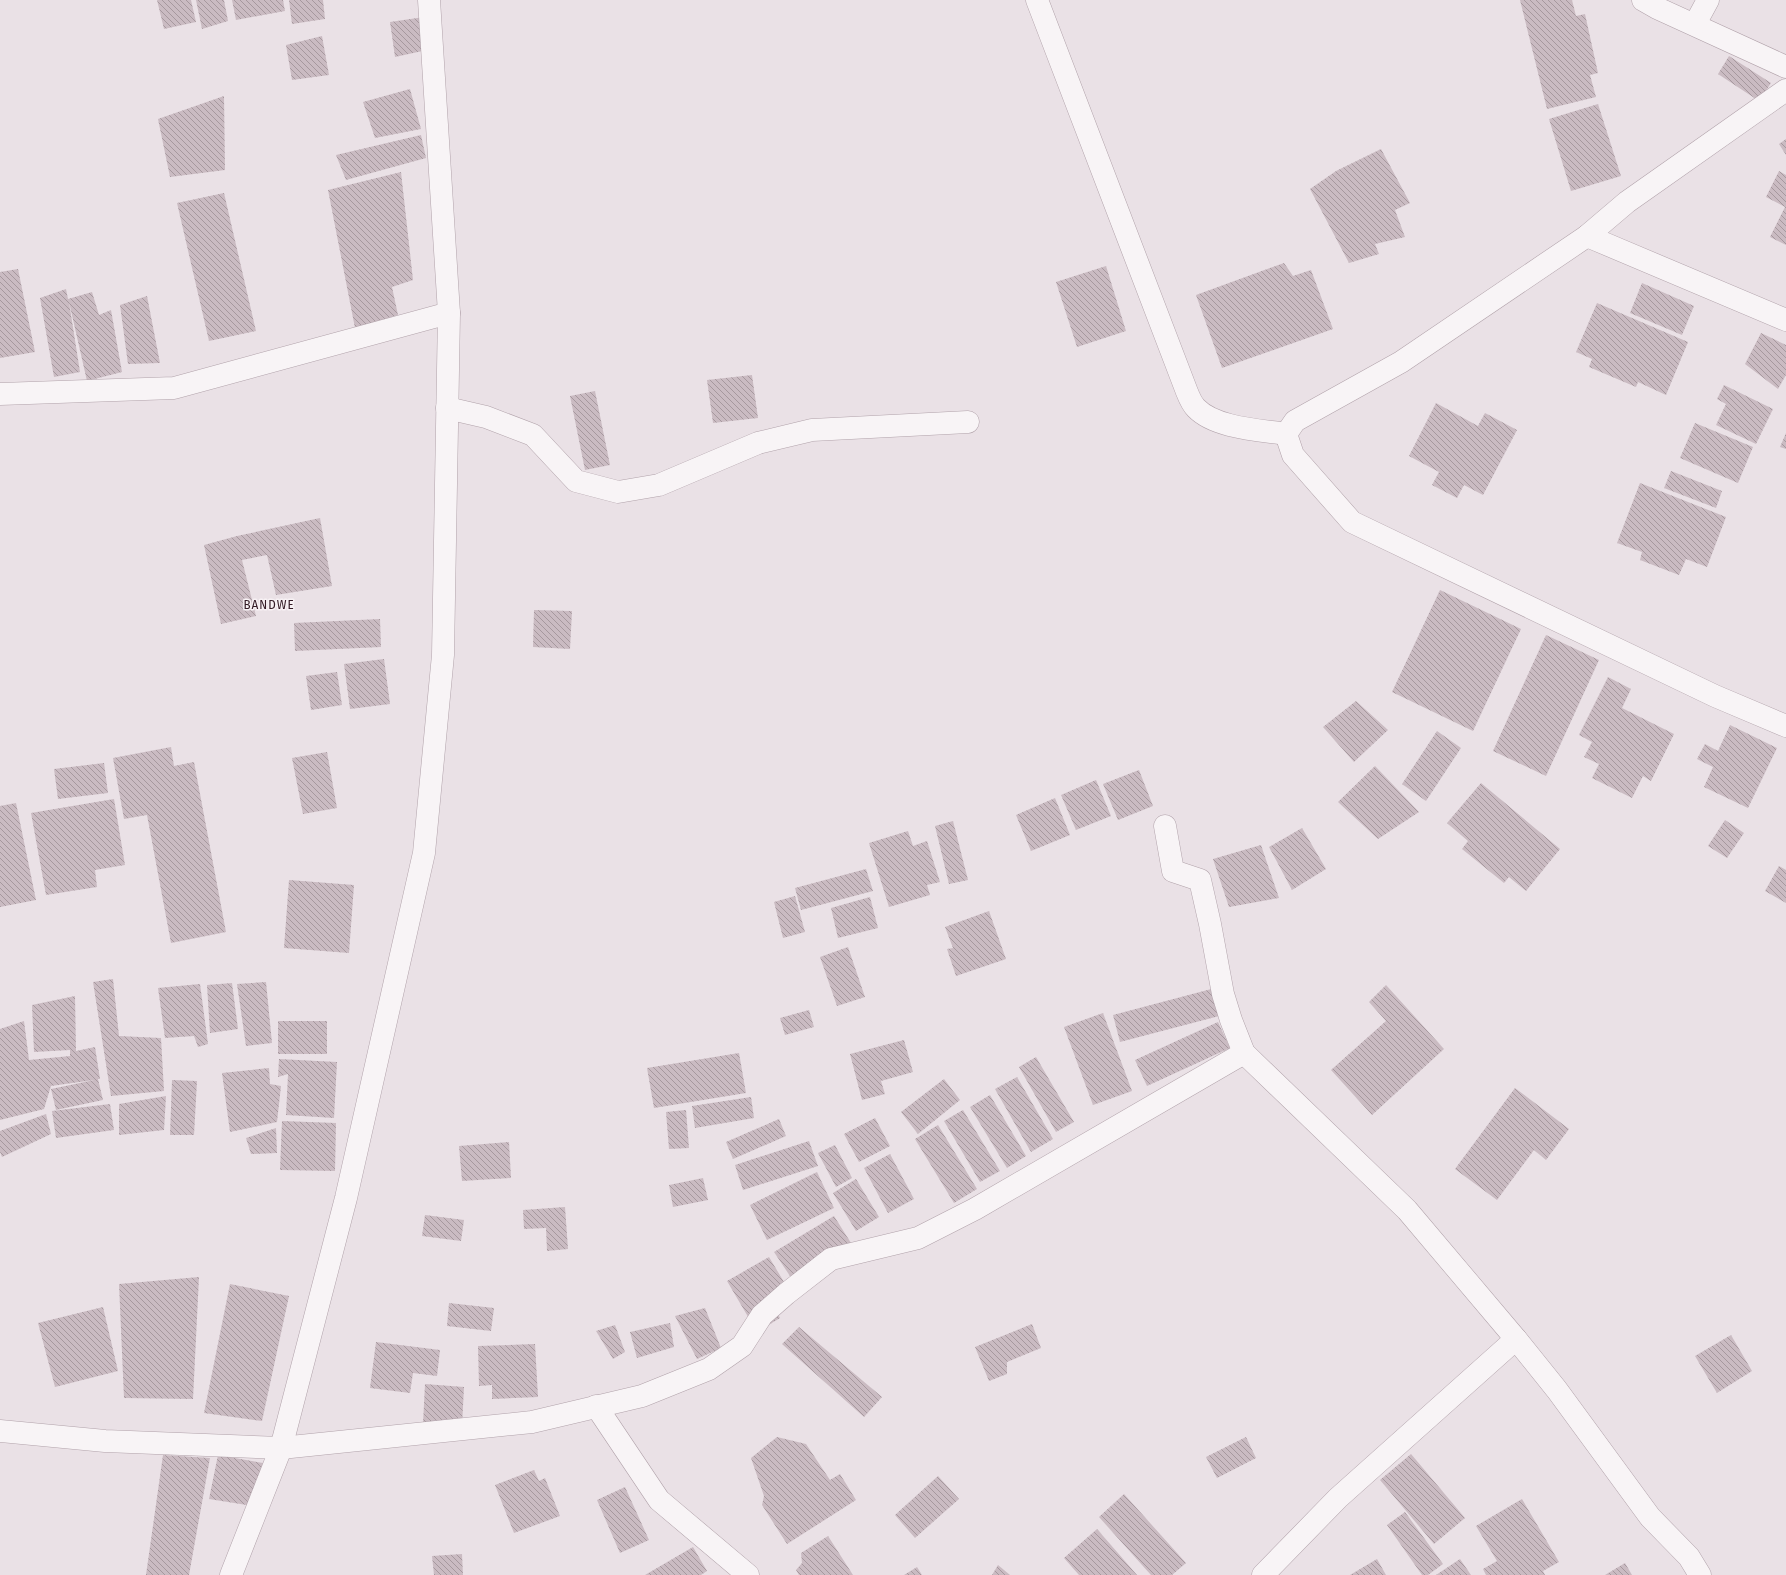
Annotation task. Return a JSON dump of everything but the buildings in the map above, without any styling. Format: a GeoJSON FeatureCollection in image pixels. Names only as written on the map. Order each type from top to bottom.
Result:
{"type":"FeatureCollection","features":[{"type":"Feature","properties":{"kind":"street"},"geometry":{"type":"LineString","coordinates":[[232,1575],[281,1448],[346,1198],[424,853],[443,656],[448,314],[429,0]]}},
{"type":"Feature","properties":{"kind":"street"},"geometry":{"type":"LineString","coordinates":[[1037,0],[1186,392],[1196,408],[1208,417],[1226,424],[1286,434]]}},
{"type":"Feature","properties":{"kind":"street"},"geometry":{"type":"LineString","coordinates":[[1643,0],[1657,8],[1695,24],[1786,67]]}},
{"type":"Feature","properties":{"kind":"street"},"geometry":{"type":"LineString","coordinates":[[1695,24],[1708,0]]}},
{"type":"Feature","properties":{"kind":"street"},"geometry":{"type":"LineString","coordinates":[[1286,434],[1294,421],[1401,362],[1586,236],[1627,202],[1786,90]]}},
{"type":"Feature","properties":{"kind":"street"},"geometry":{"type":"LineString","coordinates":[[1586,236],[1786,320]]}},
{"type":"Feature","properties":{"kind":"street"},"geometry":{"type":"LineString","coordinates":[[0,394],[174,388],[448,314]]}},
{"type":"Feature","properties":{"kind":"street"},"geometry":{"type":"LineString","coordinates":[[447,408],[486,416],[533,435],[576,481],[618,492],[659,485],[758,443],[812,430],[968,422]]}},
{"type":"Feature","properties":{"kind":"street"},"geometry":{"type":"LineString","coordinates":[[1286,434],[1293,455],[1352,522],[1715,696],[1786,726]]}},
{"type":"Feature","properties":{"kind":"street"},"geometry":{"type":"LineString","coordinates":[[1165,826],[1173,871],[1200,880],[1223,994],[1230,1020],[1244,1054],[1407,1210],[1557,1390],[1650,1517],[1689,1557],[1700,1575]]}},
{"type":"Feature","properties":{"kind":"street"},"geometry":{"type":"LineString","coordinates":[[0,1431],[105,1441],[281,1448],[532,1422],[642,1396],[709,1369],[742,1346],[762,1315],[831,1259],[918,1238],[975,1209],[1244,1054]]}},
{"type":"Feature","properties":{"kind":"street"},"geometry":{"type":"LineString","coordinates":[[1263,1575],[1338,1498],[1516,1339]]}},
{"type":"Feature","properties":{"kind":"street"},"geometry":{"type":"LineString","coordinates":[[596,1406],[659,1500],[748,1575]]}},
{"type":"Feature","properties":{"kind":"district","name":"BANDWE"},"geometry":{"type":"Point","coordinates":[269,604]}}]}
